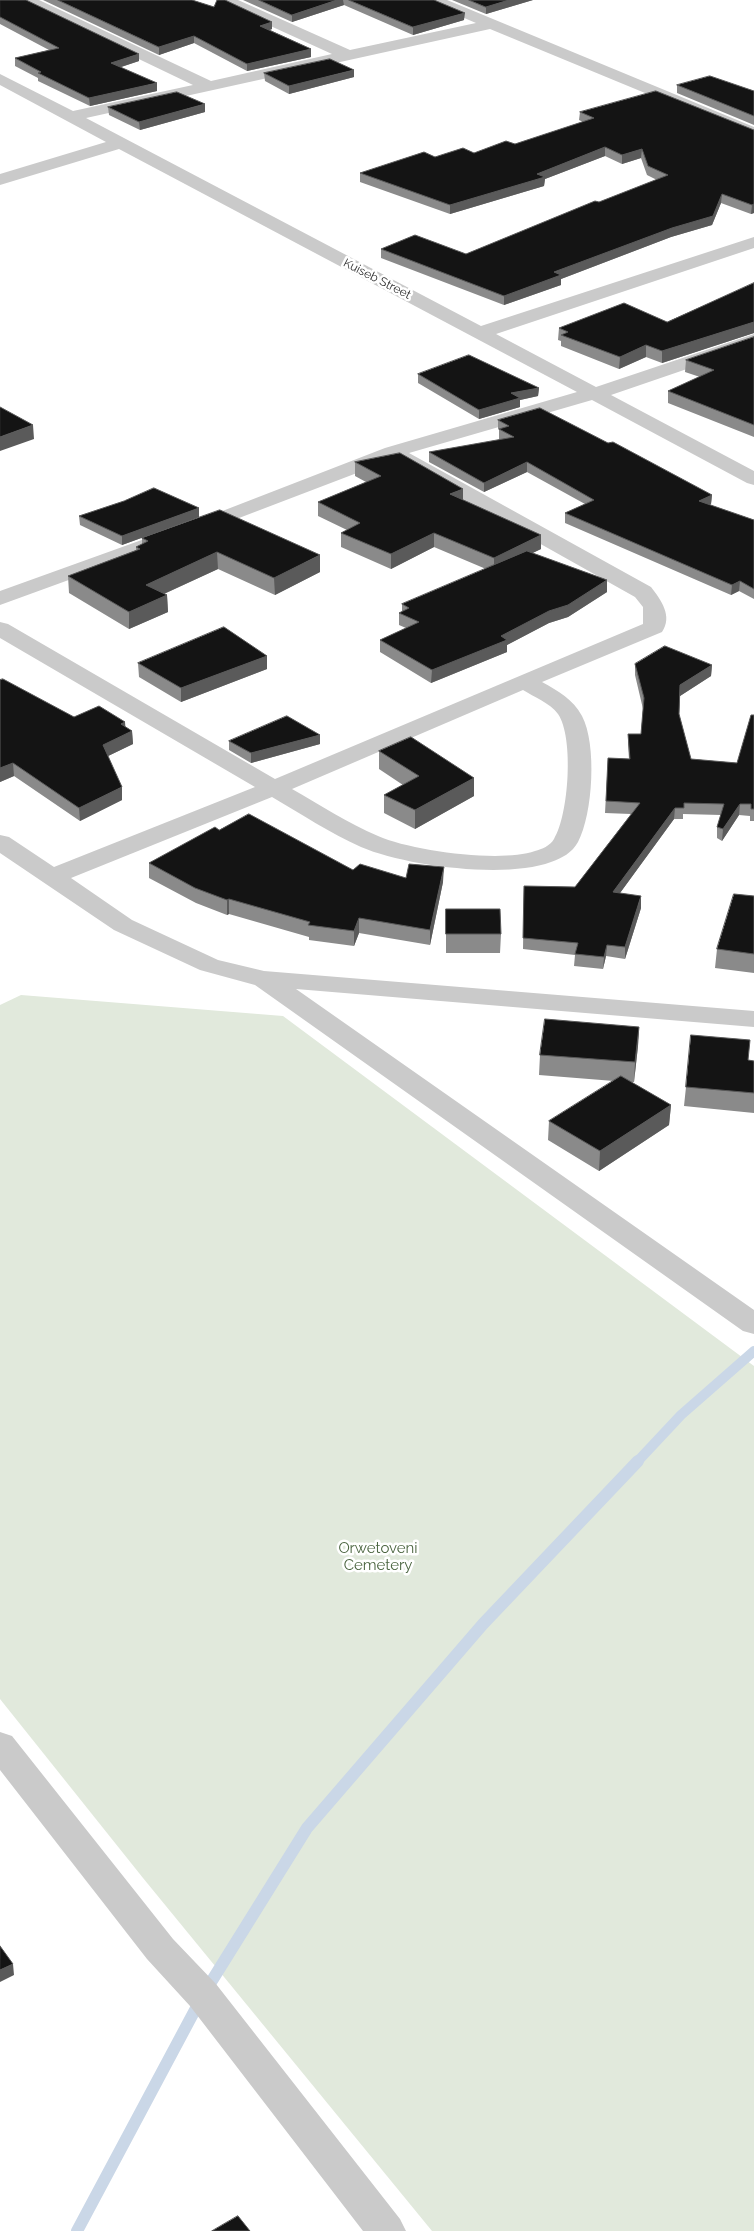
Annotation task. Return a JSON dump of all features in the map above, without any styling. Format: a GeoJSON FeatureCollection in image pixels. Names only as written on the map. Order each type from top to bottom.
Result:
{"type":"FeatureCollection","features":[{"type":"Feature","properties":{"kind":"street"},"geometry":{"type":"LineString","coordinates":[[27,0],[210,87]]}},
{"type":"Feature","properties":{"kind":"street"},"geometry":{"type":"LineString","coordinates":[[225,0],[349,56]]}},
{"type":"Feature","properties":{"kind":"street"},"geometry":{"type":"LineString","coordinates":[[434,0],[754,133]]}},
{"type":"Feature","properties":{"kind":"street"},"geometry":{"type":"LineString","coordinates":[[69,117],[492,24]]}},
{"type":"Feature","properties":{"kind":"street","name":"Kuiseb Street"},"geometry":{"type":"LineString","coordinates":[[0,79],[118,144],[750,473]]}},
{"type":"Feature","properties":{"kind":"street"},"geometry":{"type":"LineString","coordinates":[[0,180],[118,144]]}},
{"type":"Feature","properties":{"kind":"street"},"geometry":{"type":"LineString","coordinates":[[482,332],[754,242]]}},
{"type":"Feature","properties":{"kind":"street"},"geometry":{"type":"LineString","coordinates":[[0,598],[232,514],[392,452],[597,393],[754,340]]}},
{"type":"Feature","properties":{"kind":"street"},"geometry":{"type":"LineString","coordinates":[[52,877],[273,788],[654,628],[654,606],[644,592],[392,452]]}},
{"type":"Feature","properties":{"kind":"street"},"geometry":{"type":"LineString","coordinates":[[0,629],[341,827],[378,844],[471,862],[524,862],[558,850],[570,832],[578,796],[578,735],[566,708],[525,682]]}},
{"type":"Feature","properties":{"kind":"street"},"geometry":{"type":"LineString","coordinates":[[0,842],[123,924],[208,965],[264,979],[754,1019]]}},
{"type":"Feature","properties":{"kind":"street"},"geometry":{"type":"LineString","coordinates":[[264,979],[754,1324]]}},
{"type":"Feature","properties":{"kind":"street"},"geometry":{"type":"LineString","coordinates":[[0,1745],[160,1948],[203,1995],[386,2231]]}},
{"type":"Feature","properties":{"kind":"green space","name":"Orwetoveni Cemetery"},"geometry":{"type":"Polygon","coordinates":[[[21,995],[283,1016],[754,1366],[754,2231],[432,2231],[143,1878],[0,1699],[0,1005],[21,995]]]}},
{"type":"Feature","properties":{"kind":"building"},"geometry":{"type":"Polygon","coordinates":[[[0,0],[26,0],[139,54],[111,63],[157,83],[89,98],[38,73],[41,72],[15,58],[59,48],[0,17],[0,0]]]}},
{"type":"Feature","properties":{"kind":"building"},"geometry":{"type":"Polygon","coordinates":[[[58,0],[192,0],[214,7],[217,0],[225,0],[272,22],[260,26],[311,49],[247,64],[194,36],[159,47],[58,0]]]}},
{"type":"Feature","properties":{"kind":"building"},"geometry":{"type":"Polygon","coordinates":[[[259,0],[337,0],[292,15],[259,0]]]}},
{"type":"Feature","properties":{"kind":"building"},"geometry":{"type":"Polygon","coordinates":[[[349,0],[434,0],[465,13],[413,27],[349,0]]]}},
{"type":"Feature","properties":{"kind":"building"},"geometry":{"type":"Polygon","coordinates":[[[469,0],[509,0],[486,7],[469,0]]]}},
{"type":"Feature","properties":{"kind":"building"},"geometry":{"type":"Polygon","coordinates":[[[330,59],[354,70],[289,86],[264,73],[330,59]]]}},
{"type":"Feature","properties":{"kind":"building"},"geometry":{"type":"Polygon","coordinates":[[[710,76],[754,91],[754,116],[677,85],[710,76]]]}},
{"type":"Feature","properties":{"kind":"building"},"geometry":{"type":"Polygon","coordinates":[[[656,91],[754,130],[754,204],[752,205],[722,194],[713,216],[672,228],[554,272],[561,275],[504,296],[381,249],[415,235],[466,254],[595,201],[599,202],[668,175],[648,166],[642,149],[622,155],[605,147],[537,174],[545,177],[450,205],[360,173],[424,152],[435,157],[463,148],[474,153],[506,141],[515,144],[594,118],[580,112],[656,91]]]}},
{"type":"Feature","properties":{"kind":"building"},"geometry":{"type":"Polygon","coordinates":[[[177,92],[205,104],[139,122],[108,107],[177,92]]]}},
{"type":"Feature","properties":{"kind":"building"},"geometry":{"type":"Polygon","coordinates":[[[754,283],[754,322],[662,351],[646,345],[620,357],[561,335],[568,332],[559,328],[624,303],[667,322],[754,283]]]}},
{"type":"Feature","properties":{"kind":"building"},"geometry":{"type":"Polygon","coordinates":[[[754,337],[754,425],[668,391],[714,370],[686,360],[754,337]]]}},
{"type":"Feature","properties":{"kind":"building"},"geometry":{"type":"Polygon","coordinates":[[[469,355],[539,388],[511,393],[520,398],[479,410],[418,374],[469,355]]]}},
{"type":"Feature","properties":{"kind":"building"},"geometry":{"type":"Polygon","coordinates":[[[0,407],[33,425],[0,437],[0,407]]]}},
{"type":"Feature","properties":{"kind":"building"},"geometry":{"type":"Polygon","coordinates":[[[540,408],[608,443],[613,442],[712,495],[699,501],[754,520],[754,589],[740,581],[732,585],[565,513],[594,500],[527,462],[484,483],[429,452],[514,437],[499,429],[509,426],[498,420],[540,408]]]}},
{"type":"Feature","properties":{"kind":"building"},"geometry":{"type":"Polygon","coordinates":[[[400,453],[463,489],[450,494],[541,535],[494,558],[434,533],[391,554],[341,533],[360,523],[318,502],[381,476],[355,462],[400,453]]]}},
{"type":"Feature","properties":{"kind":"building"},"geometry":{"type":"Polygon","coordinates":[[[154,488],[199,508],[122,536],[79,516],[124,501],[154,488]]]}},
{"type":"Feature","properties":{"kind":"building"},"geometry":{"type":"Polygon","coordinates":[[[220,510],[320,555],[274,578],[217,552],[146,585],[167,595],[129,612],[68,576],[140,549],[136,547],[148,541],[142,538],[220,510]]]}},
{"type":"Feature","properties":{"kind":"building"},"geometry":{"type":"Polygon","coordinates":[[[527,551],[607,580],[568,605],[549,611],[501,636],[507,640],[432,670],[380,640],[419,622],[399,613],[409,608],[402,604],[527,551]]]}},
{"type":"Feature","properties":{"kind":"building"},"geometry":{"type":"Polygon","coordinates":[[[224,627],[267,656],[181,688],[138,663],[224,627]]]}},
{"type":"Feature","properties":{"kind":"building"},"geometry":{"type":"Polygon","coordinates":[[[665,646],[712,665],[680,685],[679,714],[691,759],[737,763],[751,715],[754,715],[754,809],[751,809],[751,804],[740,804],[723,829],[717,827],[724,804],[684,803],[684,808],[675,808],[613,892],[641,896],[625,947],[607,945],[604,957],[575,954],[578,943],[523,938],[524,886],[575,887],[640,803],[606,801],[608,758],[630,759],[628,734],[641,734],[644,698],[635,664],[665,646]]]}},
{"type":"Feature","properties":{"kind":"building"},"geometry":{"type":"Polygon","coordinates":[[[3,679],[74,717],[99,706],[125,722],[121,724],[132,731],[103,745],[122,787],[79,808],[13,763],[0,768],[0,680],[3,679]]]}},
{"type":"Feature","properties":{"kind":"building"},"geometry":{"type":"Polygon","coordinates":[[[287,716],[320,735],[251,753],[229,741],[287,716]]]}},
{"type":"Feature","properties":{"kind":"building"},"geometry":{"type":"Polygon","coordinates":[[[411,737],[474,778],[415,810],[384,795],[419,776],[379,751],[411,737]]]}},
{"type":"Feature","properties":{"kind":"building"},"geometry":{"type":"Polygon","coordinates":[[[249,814],[353,870],[360,864],[406,878],[409,864],[444,867],[430,930],[359,918],[354,931],[308,925],[310,922],[227,900],[195,888],[149,863],[215,827],[219,830],[249,814]]]}},
{"type":"Feature","properties":{"kind":"building"},"geometry":{"type":"Polygon","coordinates":[[[734,894],[754,896],[754,954],[717,949],[734,894]]]}},
{"type":"Feature","properties":{"kind":"building"},"geometry":{"type":"Polygon","coordinates":[[[446,909],[500,909],[501,934],[446,934],[446,909]]]}},
{"type":"Feature","properties":{"kind":"building"},"geometry":{"type":"Polygon","coordinates":[[[545,1019],[639,1027],[635,1062],[540,1055],[545,1019]]]}},
{"type":"Feature","properties":{"kind":"building"},"geometry":{"type":"Polygon","coordinates":[[[691,1035],[750,1040],[748,1060],[754,1061],[754,1093],[686,1087],[691,1035]]]}},
{"type":"Feature","properties":{"kind":"building"},"geometry":{"type":"Polygon","coordinates":[[[621,1076],[671,1105],[600,1151],[549,1121],[621,1076]]]}},
{"type":"Feature","properties":{"kind":"building"},"geometry":{"type":"Polygon","coordinates":[[[0,1946],[13,1964],[0,1970],[0,1946]]]}},
{"type":"Feature","properties":{"kind":"building"},"geometry":{"type":"Polygon","coordinates":[[[238,2216],[250,2231],[212,2231],[238,2216]]]}},
{"type":"Feature","properties":{"kind":"waterway"},"geometry":{"type":"LineString","coordinates":[[637,1462],[681,1415],[754,1351]]}},
{"type":"Feature","properties":{"kind":"waterway"},"geometry":{"type":"LineString","coordinates":[[77,2231],[203,1995],[307,1828],[483,1624],[638,1461]]}}]}
